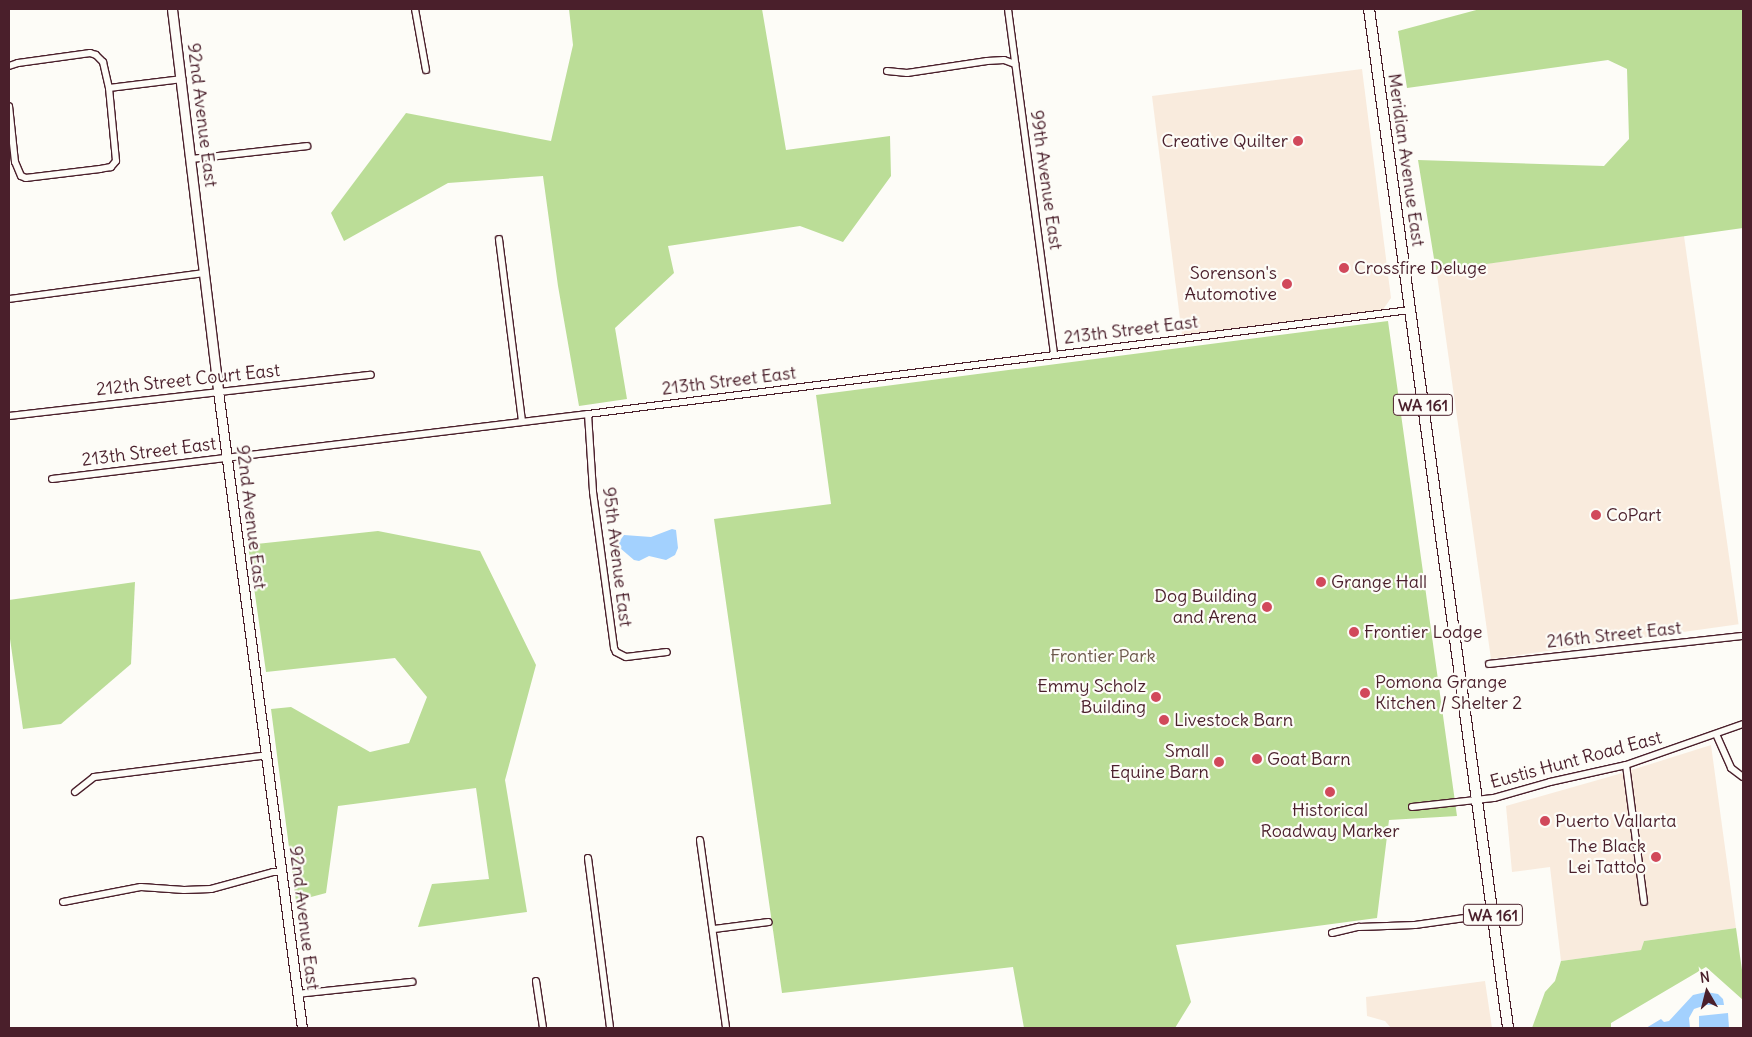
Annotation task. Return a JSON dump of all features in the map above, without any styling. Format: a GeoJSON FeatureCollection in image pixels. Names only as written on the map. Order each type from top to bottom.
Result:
{"type":"FeatureCollection","features":[{"type":"Feature","properties":{"kind":"main road","name":"Meridian Avenue East"},"geometry":{"type":"LineString","coordinates":[[1369,9],[1508,1028]]}},
{"type":"Feature","properties":{"kind":"street","name":"92nd Avenue East"},"geometry":{"type":"LineString","coordinates":[[172,9],[192,159],[218,391],[302,1028]]}},
{"type":"Feature","properties":{"kind":"street"},"geometry":{"type":"LineString","coordinates":[[415,9],[426,70]]}},
{"type":"Feature","properties":{"kind":"street","name":"99th Avenue East"},"geometry":{"type":"LineString","coordinates":[[1008,9],[1054,355]]}},
{"type":"Feature","properties":{"kind":"street"},"geometry":{"type":"LineString","coordinates":[[9,66],[18,62],[90,53],[96,55],[103,62],[109,88],[117,158],[114,165],[91,170],[26,178],[21,176],[15,162],[9,106]]}},
{"type":"Feature","properties":{"kind":"street"},"geometry":{"type":"LineString","coordinates":[[887,71],[907,73],[1004,60],[1015,64]]}},
{"type":"Feature","properties":{"kind":"street"},"geometry":{"type":"LineString","coordinates":[[109,88],[182,79]]}},
{"type":"Feature","properties":{"kind":"street"},"geometry":{"type":"LineString","coordinates":[[192,159],[307,146]]}},
{"type":"Feature","properties":{"kind":"street"},"geometry":{"type":"LineString","coordinates":[[499,240],[522,422]]}},
{"type":"Feature","properties":{"kind":"street"},"geometry":{"type":"LineString","coordinates":[[9,299],[204,272]]}},
{"type":"Feature","properties":{"kind":"street","name":"213th Street East"},"geometry":{"type":"LineString","coordinates":[[52,479],[588,414],[1410,310]]}},
{"type":"Feature","properties":{"kind":"street","name":"212th Street Court East"},"geometry":{"type":"LineString","coordinates":[[9,416],[371,375]]}},
{"type":"Feature","properties":{"kind":"street","name":"95th Avenue East"},"geometry":{"type":"LineString","coordinates":[[588,414],[593,492],[614,648],[616,652],[626,657],[667,652]]}},
{"type":"Feature","properties":{"kind":"street","name":"216th Street East"},"geometry":{"type":"LineString","coordinates":[[1489,664],[1743,636]]}},
{"type":"Feature","properties":{"kind":"street","name":"Eustis Hunt Road East"},"geometry":{"type":"LineString","coordinates":[[1412,807],[1478,801],[1626,765],[1743,724]]}},
{"type":"Feature","properties":{"kind":"street"},"geometry":{"type":"LineString","coordinates":[[1716,734],[1731,768],[1743,777]]}},
{"type":"Feature","properties":{"kind":"street"},"geometry":{"type":"LineString","coordinates":[[75,792],[94,777],[267,755]]}},
{"type":"Feature","properties":{"kind":"street"},"geometry":{"type":"LineString","coordinates":[[1626,765],[1644,902]]}},
{"type":"Feature","properties":{"kind":"street"},"geometry":{"type":"LineString","coordinates":[[700,840],[714,929],[726,1028]]}},
{"type":"Feature","properties":{"kind":"street"},"geometry":{"type":"LineString","coordinates":[[588,858],[610,1028]]}},
{"type":"Feature","properties":{"kind":"street"},"geometry":{"type":"LineString","coordinates":[[63,902],[141,887],[211,890],[273,872],[282,872]]}},
{"type":"Feature","properties":{"kind":"street"},"geometry":{"type":"LineString","coordinates":[[1332,933],[1359,927],[1415,926],[1493,914]]}},
{"type":"Feature","properties":{"kind":"street"},"geometry":{"type":"LineString","coordinates":[[714,929],[769,922]]}},
{"type":"Feature","properties":{"kind":"street"},"geometry":{"type":"LineString","coordinates":[[536,981],[542,1028]]}},
{"type":"Feature","properties":{"kind":"street"},"geometry":{"type":"LineString","coordinates":[[297,994],[412,982]]}},
{"type":"Feature","properties":{"kind":"shaded area"},"geometry":{"type":"Polygon","coordinates":[[[1362,69],[1391,298],[1382,311],[1182,335],[1152,96],[1362,69]]]}},
{"type":"Feature","properties":{"kind":"shaded area","name":"CoPart"},"geometry":{"type":"Polygon","coordinates":[[[1684,236],[1739,624],[1491,659],[1436,271],[1684,236]]]}},
{"type":"Feature","properties":{"kind":"shaded area"},"geometry":{"type":"Polygon","coordinates":[[[1711,745],[1736,928],[1644,941],[1641,950],[1561,961],[1550,867],[1512,872],[1506,806],[1619,774],[1711,745]]]}},
{"type":"Feature","properties":{"kind":"shaded area"},"geometry":{"type":"Polygon","coordinates":[[[1485,981],[1492,1028],[1391,1028],[1385,1021],[1367,1016],[1366,997],[1485,981]]]}},
{"type":"Feature","properties":{"kind":"green space"},"geometry":{"type":"Polygon","coordinates":[[[569,9],[762,9],[786,150],[890,136],[891,176],[843,242],[800,226],[668,246],[674,273],[615,328],[627,399],[579,406],[558,286],[543,176],[448,183],[344,241],[331,213],[406,113],[551,141],[573,45],[569,9]]]}},
{"type":"Feature","properties":{"kind":"green space"},"geometry":{"type":"Polygon","coordinates":[[[1480,9],[1743,9],[1743,228],[1436,271],[1418,160],[1604,166],[1629,139],[1627,69],[1608,60],[1407,88],[1398,31],[1480,9]]]}},
{"type":"Feature","properties":{"kind":"green space","name":"Frontier Park"},"geometry":{"type":"Polygon","coordinates":[[[1388,321],[1457,816],[1389,820],[1377,918],[1176,945],[1191,1002],[1175,1028],[1024,1028],[1013,967],[782,993],[714,519],[831,504],[816,395],[1388,321]]]}},
{"type":"Feature","properties":{"kind":"green space"},"geometry":{"type":"Polygon","coordinates":[[[378,531],[480,551],[536,665],[505,780],[527,912],[418,927],[432,884],[489,879],[476,788],[338,806],[326,893],[296,901],[271,709],[291,707],[370,752],[409,743],[427,697],[395,658],[266,672],[248,545],[378,531]]]}},
{"type":"Feature","properties":{"kind":"green space"},"geometry":{"type":"Polygon","coordinates":[[[135,582],[131,664],[61,724],[23,729],[9,632],[9,600],[135,582]]]}},
{"type":"Feature","properties":{"kind":"green space"},"geometry":{"type":"Polygon","coordinates":[[[1736,928],[1743,977],[1743,1000],[1706,967],[1611,1023],[1611,1028],[1532,1028],[1545,992],[1555,981],[1561,961],[1641,950],[1644,941],[1736,928]]]}},
{"type":"Feature","properties":{"kind":"water"},"geometry":{"type":"Polygon","coordinates":[[[672,529],[676,530],[678,548],[675,555],[666,560],[649,556],[639,561],[634,560],[620,548],[619,542],[624,535],[651,537],[672,529]]]}},
{"type":"Feature","properties":{"kind":"water"},"geometry":{"type":"Polygon","coordinates":[[[1706,992],[1718,994],[1723,999],[1724,1005],[1706,1005],[1694,1009],[1689,1018],[1690,1028],[1646,1028],[1661,1019],[1664,1022],[1669,1021],[1693,995],[1706,992]]]}},
{"type":"Feature","properties":{"kind":"water"},"geometry":{"type":"Polygon","coordinates":[[[1728,1013],[1729,1028],[1699,1028],[1699,1016],[1728,1013]]]}},
{"type":"Feature","properties":{"kind":"place","name":"Creative Quilter"},"geometry":{"type":"Point","coordinates":[1298,141]}},
{"type":"Feature","properties":{"kind":"place","name":"Crossfire Deluge"},"geometry":{"type":"Point","coordinates":[1344,268]}},
{"type":"Feature","properties":{"kind":"place","name":"Sorenson's Automotive"},"geometry":{"type":"Point","coordinates":[1287,284]}},
{"type":"Feature","properties":{"kind":"place","name":"CoPart"},"geometry":{"type":"Point","coordinates":[1596,515]}},
{"type":"Feature","properties":{"kind":"place","name":"Grange Hall"},"geometry":{"type":"Point","coordinates":[1321,582]}},
{"type":"Feature","properties":{"kind":"place","name":"Dog Building and Arena"},"geometry":{"type":"Point","coordinates":[1267,607]}},
{"type":"Feature","properties":{"kind":"place","name":"Frontier Lodge"},"geometry":{"type":"Point","coordinates":[1354,632]}},
{"type":"Feature","properties":{"kind":"place","name":"Pomona Grange Kitchen / Shelter 2"},"geometry":{"type":"Point","coordinates":[1365,693]}},
{"type":"Feature","properties":{"kind":"place","name":"Emmy Scholz Building"},"geometry":{"type":"Point","coordinates":[1156,697]}},
{"type":"Feature","properties":{"kind":"place","name":"Livestock Barn"},"geometry":{"type":"Point","coordinates":[1164,720]}},
{"type":"Feature","properties":{"kind":"place","name":"Goat Barn"},"geometry":{"type":"Point","coordinates":[1257,759]}},
{"type":"Feature","properties":{"kind":"place","name":"Small Equine Barn"},"geometry":{"type":"Point","coordinates":[1219,762]}},
{"type":"Feature","properties":{"kind":"place","name":"Historical Roadway Marker"},"geometry":{"type":"Point","coordinates":[1330,792]}},
{"type":"Feature","properties":{"kind":"place","name":"Puerto Vallarta"},"geometry":{"type":"Point","coordinates":[1545,821]}},
{"type":"Feature","properties":{"kind":"place","name":"The Black Lei Tattoo"},"geometry":{"type":"Point","coordinates":[1656,857]}}]}
